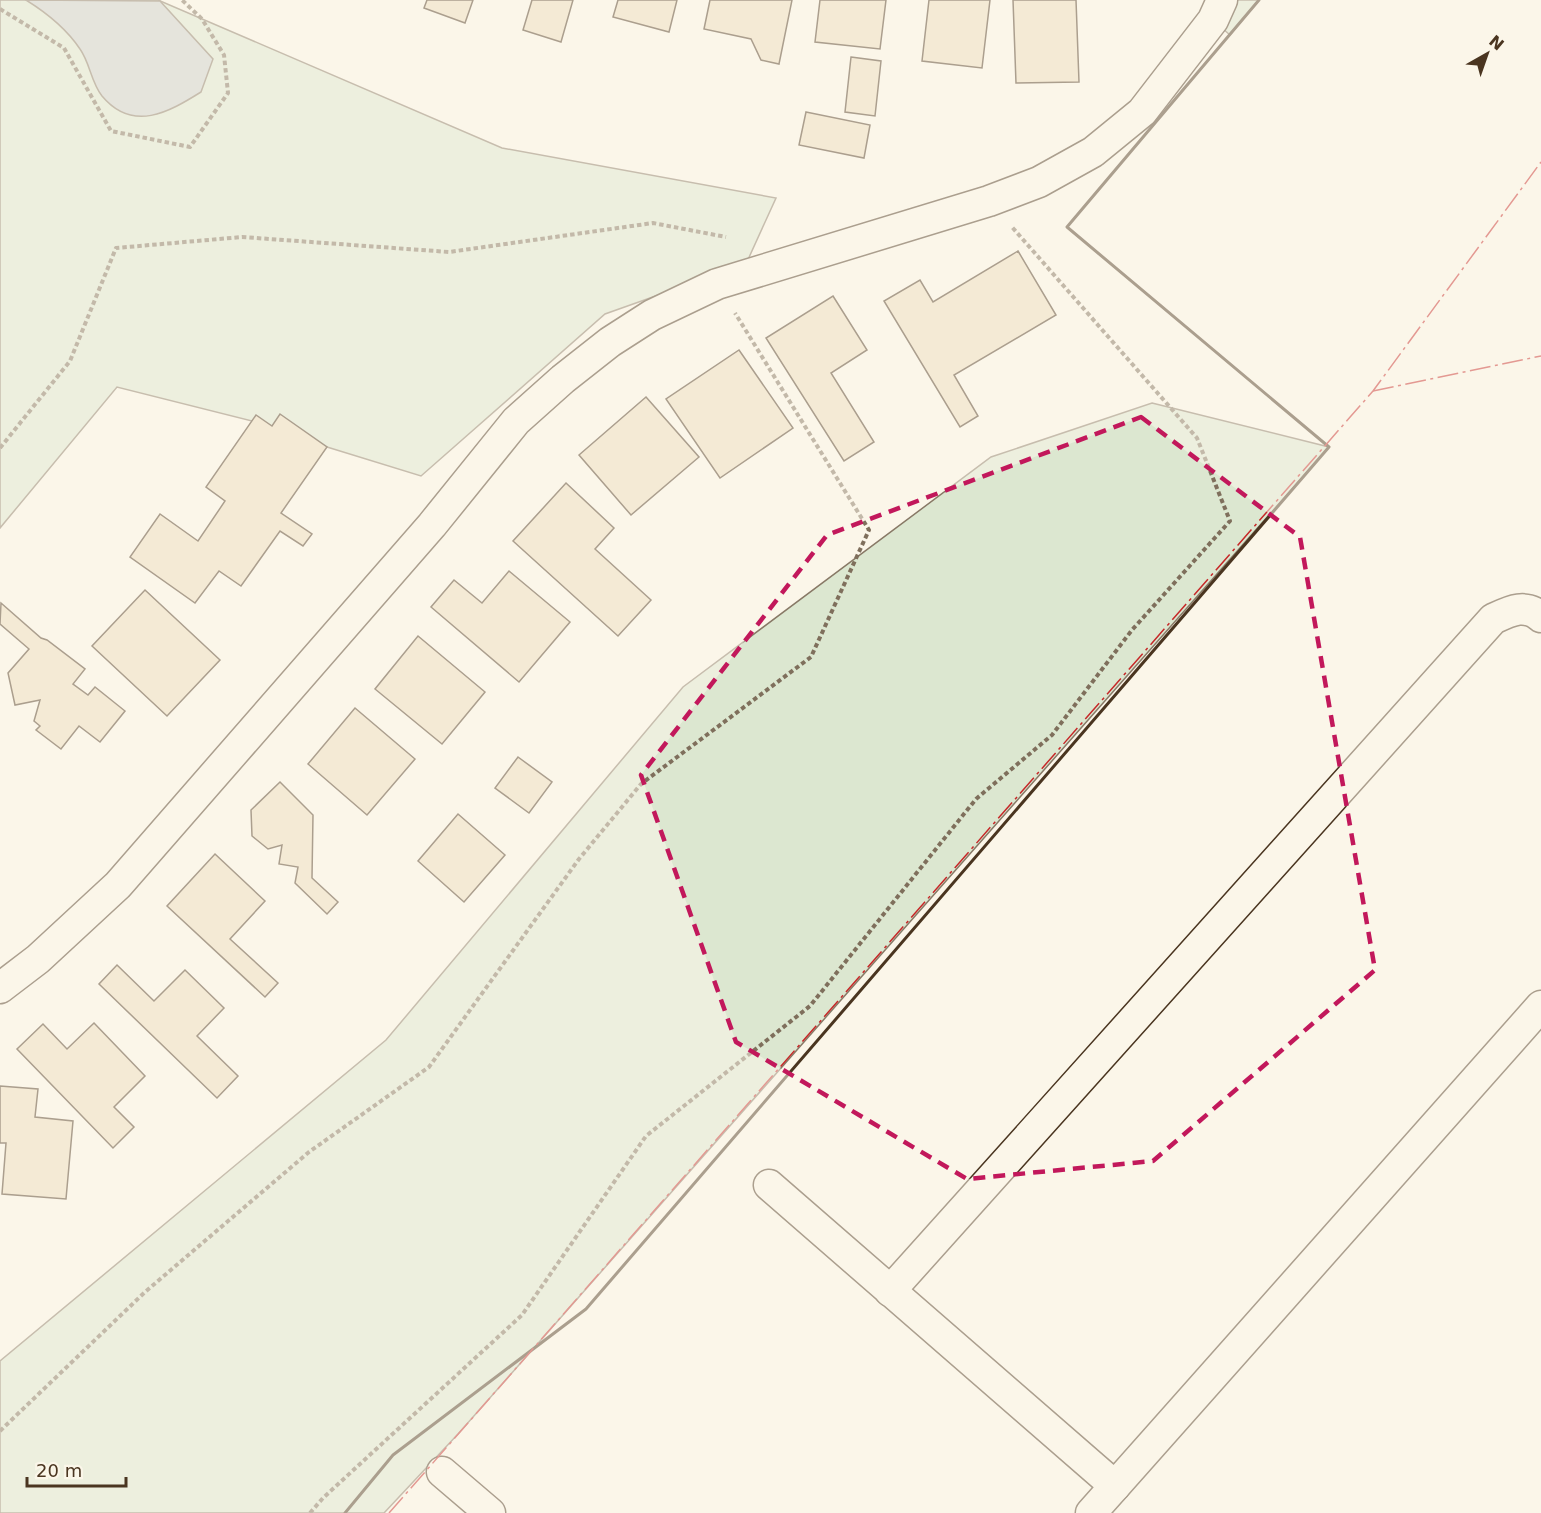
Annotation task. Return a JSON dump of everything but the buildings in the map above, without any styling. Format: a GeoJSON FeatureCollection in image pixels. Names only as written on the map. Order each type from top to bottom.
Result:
{"type":"FeatureCollection","features":[{"type":"Feature","properties":{"kind":"street"},"geometry":{"type":"LineString","coordinates":[[0,988],[46,952],[118,885],[432,525],[516,421],[610,342],[652,315],[717,284],[989,201],[1039,182],[1093,152],[1142,112],[1213,20],[1222,0]]}},
{"type":"Feature","properties":{"kind":"street"},"geometry":{"type":"LineString","coordinates":[[890,1291],[1493,619],[1515,609],[1534,611],[1541,617]]}},
{"type":"Feature","properties":{"kind":"street"},"geometry":{"type":"LineString","coordinates":[[1091,1513],[1541,1006]]}},
{"type":"Feature","properties":{"kind":"street"},"geometry":{"type":"LineString","coordinates":[[769,1185],[1115,1486]]}},
{"type":"Feature","properties":{"kind":"street"},"geometry":{"type":"LineString","coordinates":[[442,1472],[490,1513]]}},
{"type":"Feature","properties":{"kind":"path"},"geometry":{"type":"LineString","coordinates":[[0,9],[64,48],[111,130],[189,147],[228,93],[224,55],[202,19],[182,0]]}},
{"type":"Feature","properties":{"kind":"path"},"geometry":{"type":"LineString","coordinates":[[310,1513],[323,1498],[522,1315],[646,1136],[810,1006],[976,799],[1052,735],[1132,630],[1230,521],[1197,438],[989,201]]}},
{"type":"Feature","properties":{"kind":"path"},"geometry":{"type":"LineString","coordinates":[[0,448],[70,361],[116,248],[242,237],[449,252],[654,222],[726,237]]}},
{"type":"Feature","properties":{"kind":"path"},"geometry":{"type":"LineString","coordinates":[[0,1431],[145,1292],[299,1160],[429,1067],[579,859],[641,784],[811,657],[869,530],[717,284]]}},
{"type":"Feature","properties":{"kind":"highlighted area"},"geometry":{"type":"Polygon","coordinates":[[[1141,417],[1300,537],[1375,970],[1153,1161],[967,1179],[736,1042],[641,775],[827,535],[1141,417]]]}},
{"type":"Feature","properties":{"kind":"green space"},"geometry":{"type":"Polygon","coordinates":[[[0,0],[158,0],[502,148],[776,198],[746,264],[605,314],[421,476],[327,447],[272,426],[117,387],[0,528],[0,0]]]}},
{"type":"Feature","properties":{"kind":"green space"},"geometry":{"type":"Polygon","coordinates":[[[1222,0],[1259,0],[1230,35],[1213,20],[1222,0]]]}},
{"type":"Feature","properties":{"kind":"green space"},"geometry":{"type":"Polygon","coordinates":[[[1152,403],[1329,447],[458,1434],[384,1513],[0,1513],[0,1361],[386,1040],[683,687],[991,457],[1152,403]]]}},
{"type":"Feature","properties":{"kind":"shaded area"},"geometry":{"type":"Polygon","coordinates":[[[26,0],[160,1],[213,59],[201,92],[164,112],[139,116],[126,114],[102,96],[95,85],[83,54],[69,34],[26,0]]]}},
{"type":"Feature","properties":{"kind":"wall"},"geometry":{"type":"LineString","coordinates":[[345,1513],[393,1455],[586,1309],[1329,447],[1067,227],[1259,0]]}},
{"type":"Feature","properties":{"kind":"power"},"geometry":{"type":"LineString","coordinates":[[389,1513],[1373,391],[1541,162]]}},
{"type":"Feature","properties":{"kind":"power"},"geometry":{"type":"LineString","coordinates":[[1373,391],[1541,356]]}}]}
